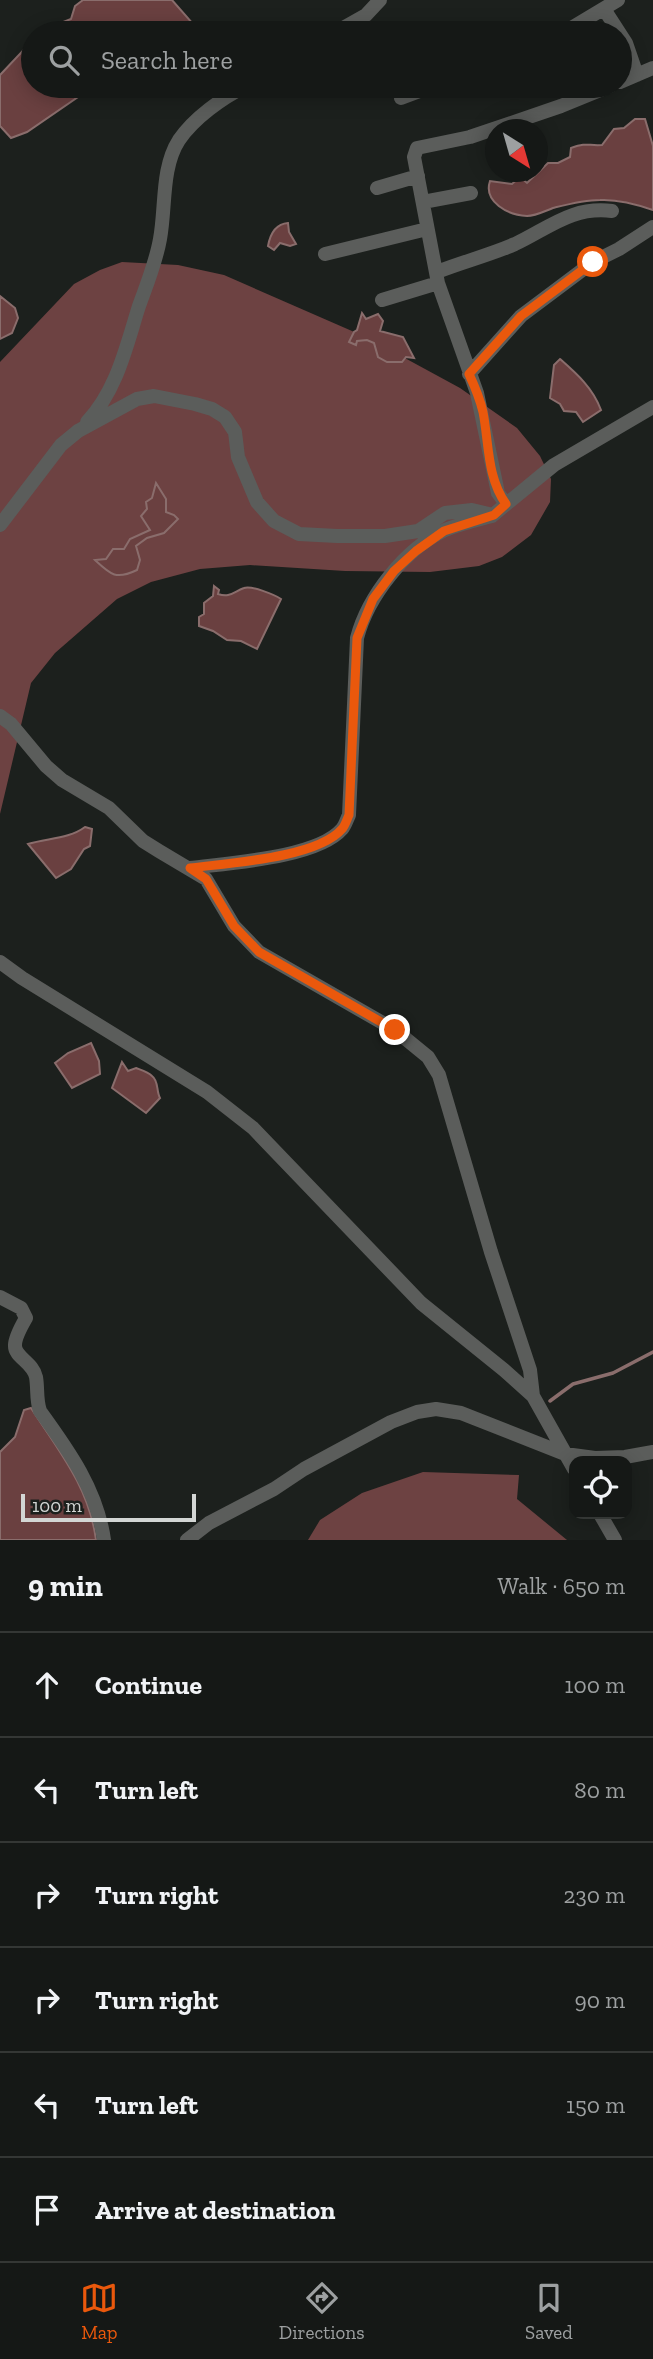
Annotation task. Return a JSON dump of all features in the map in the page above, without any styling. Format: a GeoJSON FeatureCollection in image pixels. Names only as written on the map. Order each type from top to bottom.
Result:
{"type":"FeatureCollection","features":[{"type":"Feature","properties":{"kind":"street"},"geometry":{"type":"LineString","coordinates":[[355,21],[366,15],[380,0]]}},
{"type":"Feature","properties":{"kind":"street"},"geometry":{"type":"LineString","coordinates":[[584,21],[618,0]]}},
{"type":"Feature","properties":{"kind":"street"},"geometry":{"type":"LineString","coordinates":[[604,9],[612,21]]}},
{"type":"Feature","properties":{"kind":"street"},"geometry":{"type":"LineString","coordinates":[[632,60],[637,75]]}},
{"type":"Feature","properties":{"kind":"street"},"geometry":{"type":"LineString","coordinates":[[632,77],[653,68]]}},
{"type":"Feature","properties":{"kind":"street"},"geometry":{"type":"LineString","coordinates":[[0,525],[61,445],[97,411],[114,383],[157,251],[170,161],[180,140],[202,116],[228,98]]}},
{"type":"Feature","properties":{"kind":"street"},"geometry":{"type":"LineString","coordinates":[[506,504],[498,493],[483,413],[438,277],[414,157],[417,148],[470,137],[581,98]]}},
{"type":"Feature","properties":{"kind":"street"},"geometry":{"type":"LineString","coordinates":[[377,188],[418,177]]}},
{"type":"Feature","properties":{"kind":"street"},"geometry":{"type":"LineString","coordinates":[[423,202],[471,193]]}},
{"type":"Feature","properties":{"kind":"street"},"geometry":{"type":"LineString","coordinates":[[382,299],[514,244],[563,218],[584,210],[612,211]]}},
{"type":"Feature","properties":{"kind":"street"},"geometry":{"type":"LineString","coordinates":[[469,374],[521,316],[593,262],[653,227]]}},
{"type":"Feature","properties":{"kind":"street"},"geometry":{"type":"LineString","coordinates":[[325,254],[427,229]]}},
{"type":"Feature","properties":{"kind":"street"},"geometry":{"type":"LineString","coordinates":[[78,431],[137,399],[154,396],[212,409],[225,417],[235,432],[238,457],[257,502],[274,521],[299,534],[386,536],[418,531],[444,513],[472,510],[494,515]]}},
{"type":"Feature","properties":{"kind":"street"},"geometry":{"type":"LineString","coordinates":[[190,868],[285,855],[326,841],[343,829],[349,815],[357,638],[373,599],[394,571],[444,531],[494,515],[554,465],[653,407]]}},
{"type":"Feature","properties":{"kind":"street"},"geometry":{"type":"LineString","coordinates":[[0,716],[11,724],[46,766],[62,780],[108,808],[143,841],[206,879],[234,926],[259,952],[395,1030],[428,1057],[443,1088],[491,1252],[530,1370],[533,1396]]}},
{"type":"Feature","properties":{"kind":"street"},"geometry":{"type":"LineString","coordinates":[[0,962],[207,1092],[232,1111],[277,1152],[421,1303],[533,1396],[569,1461]]}},
{"type":"Feature","properties":{"kind":"street"},"geometry":{"type":"LineString","coordinates":[[0,1297],[21,1308],[26,1318],[15,1344],[17,1354],[32,1366],[40,1411],[78,1465],[93,1496],[104,1540]]}},
{"type":"Feature","properties":{"kind":"street"},"geometry":{"type":"LineString","coordinates":[[187,1540],[209,1523],[274,1489],[304,1469],[391,1422],[417,1412],[436,1409],[461,1413],[565,1454],[595,1458],[653,1452]]}},
{"type":"Feature","properties":{"kind":"street"},"geometry":{"type":"LineString","coordinates":[[603,1519],[615,1540]]}},
{"type":"Feature","properties":{"kind":"shaded area"},"geometry":{"type":"Polygon","coordinates":[[[83,0],[172,0],[190,21],[66,21],[71,19],[75,6],[83,0]]]}},
{"type":"Feature","properties":{"kind":"shaded area"},"geometry":{"type":"Polygon","coordinates":[[[21,53],[21,98],[77,98],[27,132],[11,138],[0,126],[0,75],[21,53]]]}},
{"type":"Feature","properties":{"kind":"shaded area"},"geometry":{"type":"Polygon","coordinates":[[[635,119],[645,119],[653,146],[653,210],[620,201],[594,200],[527,216],[505,210],[490,195],[490,182],[548,182],[548,163],[558,163],[570,157],[571,148],[602,145],[614,129],[624,128],[635,119]]]}},
{"type":"Feature","properties":{"kind":"shaded area"},"geometry":{"type":"Polygon","coordinates":[[[288,223],[289,232],[296,244],[290,246],[280,243],[274,250],[268,246],[274,231],[280,225],[288,223]]]}},
{"type":"Feature","properties":{"kind":"shaded area"},"geometry":{"type":"Polygon","coordinates":[[[122,262],[178,265],[224,275],[368,338],[460,388],[517,428],[540,456],[551,479],[550,502],[531,535],[502,557],[479,566],[430,572],[345,571],[250,565],[200,569],[151,582],[117,599],[55,653],[31,683],[0,814],[0,362],[74,284],[122,262]]]}},
{"type":"Feature","properties":{"kind":"shaded area"},"geometry":{"type":"Polygon","coordinates":[[[0,296],[15,308],[18,318],[12,333],[0,339],[0,296]]]}},
{"type":"Feature","properties":{"kind":"shaded area"},"geometry":{"type":"Polygon","coordinates":[[[362,313],[366,319],[378,314],[383,321],[380,331],[403,337],[414,358],[406,357],[402,362],[387,362],[378,357],[374,343],[367,340],[357,341],[356,345],[349,342],[357,330],[362,313]]]}},
{"type":"Feature","properties":{"kind":"shaded area"},"geometry":{"type":"Polygon","coordinates":[[[560,359],[589,388],[601,410],[583,422],[576,412],[564,411],[560,404],[550,398],[554,365],[560,359]]]}},
{"type":"Feature","properties":{"kind":"shaded area"},"geometry":{"type":"Polygon","coordinates":[[[156,483],[166,499],[166,512],[178,519],[164,533],[147,538],[136,546],[140,560],[137,570],[124,575],[114,574],[95,560],[106,559],[113,549],[124,549],[130,539],[150,530],[141,516],[147,509],[146,502],[152,498],[156,483]]]}},
{"type":"Feature","properties":{"kind":"shaded area"},"geometry":{"type":"Polygon","coordinates":[[[214,586],[219,590],[218,594],[222,595],[229,595],[247,587],[281,599],[257,649],[241,641],[227,640],[199,626],[199,617],[204,614],[204,603],[213,596],[214,586]]]}},
{"type":"Feature","properties":{"kind":"shaded area"},"geometry":{"type":"Polygon","coordinates":[[[85,827],[92,829],[90,846],[84,849],[71,869],[56,878],[28,844],[65,836],[85,827]]]}},
{"type":"Feature","properties":{"kind":"shaded area"},"geometry":{"type":"Polygon","coordinates":[[[91,1043],[99,1061],[100,1074],[72,1088],[55,1063],[68,1053],[91,1043]]]}},
{"type":"Feature","properties":{"kind":"shaded area"},"geometry":{"type":"Polygon","coordinates":[[[122,1062],[128,1071],[136,1068],[149,1073],[156,1081],[160,1098],[146,1113],[112,1088],[122,1062]]]}},
{"type":"Feature","properties":{"kind":"shaded area"},"geometry":{"type":"Polygon","coordinates":[[[31,1408],[80,1486],[96,1540],[0,1540],[0,1452],[15,1437],[24,1410],[31,1408]]]}},
{"type":"Feature","properties":{"kind":"shaded area"},"geometry":{"type":"Polygon","coordinates":[[[423,1472],[519,1475],[517,1499],[567,1540],[308,1540],[320,1520],[362,1493],[423,1472]]]}},
{"type":"Feature","properties":{"kind":"waterway"},"geometry":{"type":"LineString","coordinates":[[550,1401],[573,1384],[613,1373],[653,1352]]}},
{"type":"Feature","properties":{"kind":"route"},"geometry":{"type":"LineString","coordinates":[[395,1030],[259,952],[234,926],[206,879],[190,868],[285,855],[326,841],[343,829],[349,815],[357,638],[373,599],[394,571],[444,531],[494,515],[506,504],[498,493],[483,413],[469,374],[521,316],[593,262]]}}]}
